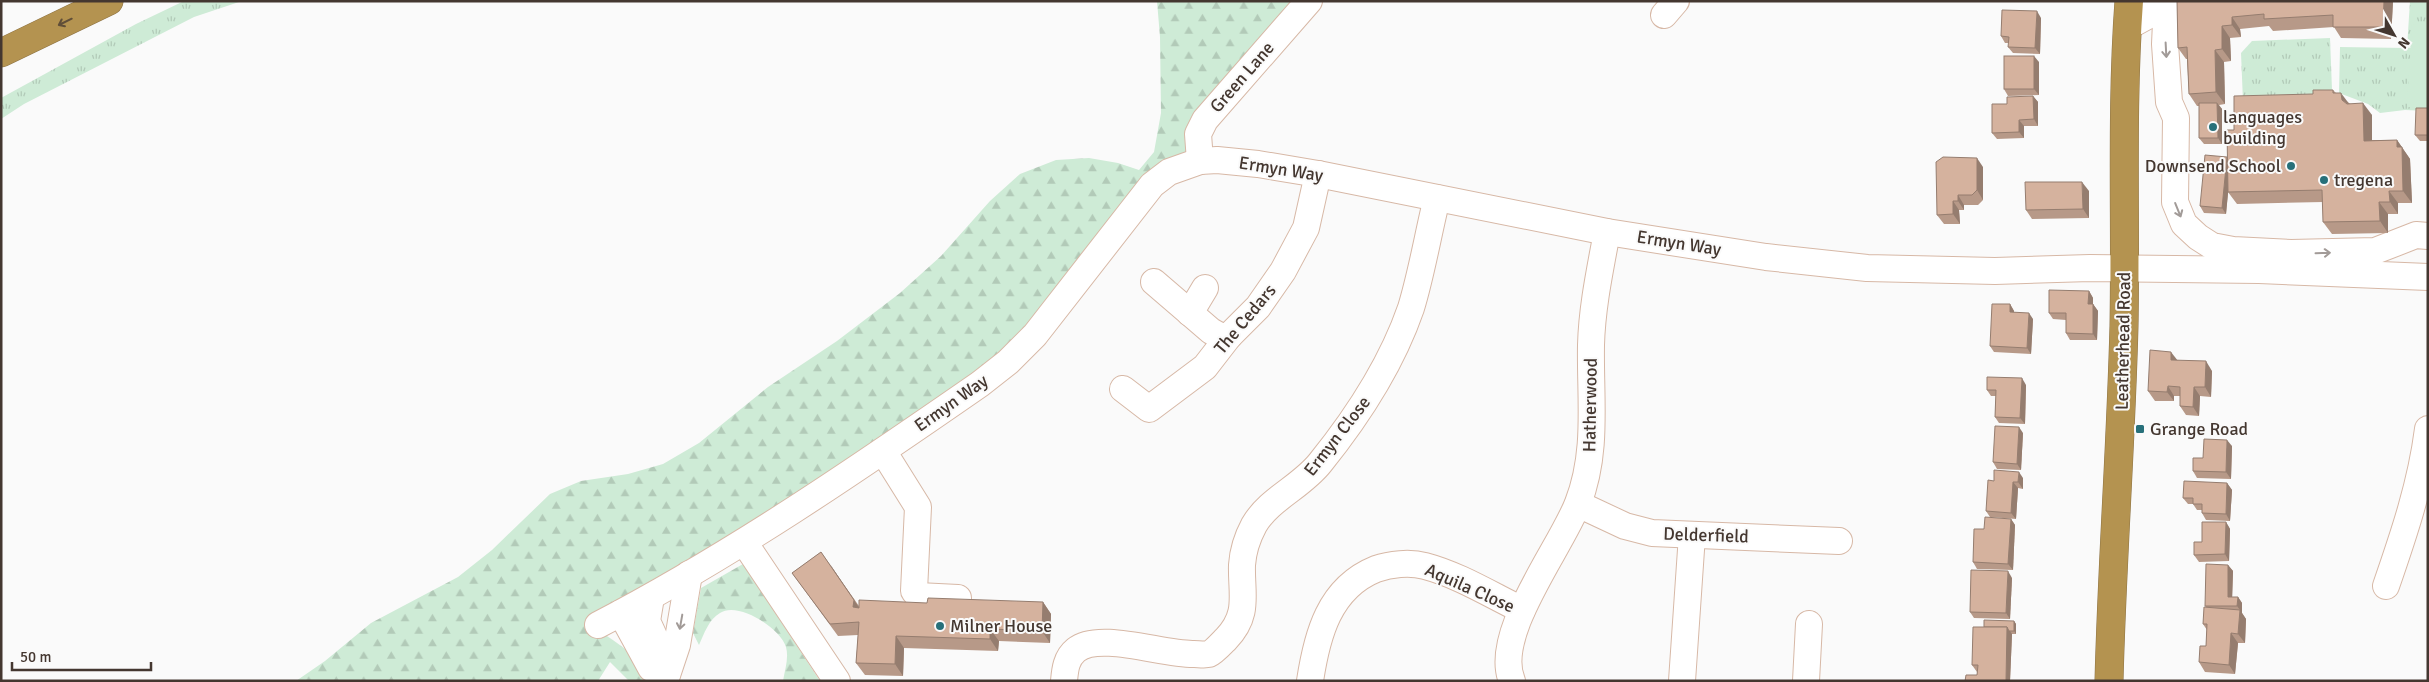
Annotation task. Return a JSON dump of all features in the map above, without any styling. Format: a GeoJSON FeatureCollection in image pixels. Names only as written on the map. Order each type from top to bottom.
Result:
{"type":"FeatureCollection","features":[{"type":"Feature","properties":{"kind":"highway"},"geometry":{"type":"LineString","coordinates":[[1,53],[109,1]]}},
{"type":"Feature","properties":{"kind":"highway","name":"Leatherhead Road"},"geometry":{"type":"LineString","coordinates":[[2109,681],[2112,588],[2122,428],[2128,14]]}},
{"type":"Feature","properties":{"kind":"street","name":"Green Lane"},"geometry":{"type":"LineString","coordinates":[[1200,162],[1198,134],[1205,120],[1309,1]]}},
{"type":"Feature","properties":{"kind":"street"},"geometry":{"type":"LineString","coordinates":[[2128,14],[2149,15],[2161,1]]}},
{"type":"Feature","properties":{"kind":"street"},"geometry":{"type":"LineString","coordinates":[[2167,1],[2165,44],[2170,102],[2176,118],[2175,202],[2184,224],[2198,237],[2212,246],[2233,250],[2291,253],[2375,251],[2416,235],[2428,236]]}},
{"type":"Feature","properties":{"kind":"street","name":"Ermyn Way"},"geometry":{"type":"LineString","coordinates":[[662,679],[649,661],[610,619],[652,597],[744,542],[883,451],[980,384],[1021,350],[1035,335],[1152,185],[1170,172],[1200,162],[1234,162],[1318,174],[1607,232],[1766,257],[1867,268],[1995,271],[2090,268],[2124,270]]}},
{"type":"Feature","properties":{"kind":"street","name":"The Cedars"},"geometry":{"type":"LineString","coordinates":[[1123,389],[1149,409],[1205,367],[1229,336],[1258,307],[1295,250],[1306,228],[1318,174]]}},
{"type":"Feature","properties":{"kind":"street","name":"Ermyn Close"},"geometry":{"type":"LineString","coordinates":[[1064,681],[1066,663],[1074,651],[1084,645],[1100,642],[1184,654],[1209,654],[1227,638],[1241,618],[1245,593],[1242,565],[1245,550],[1255,523],[1272,505],[1318,466],[1375,388],[1400,337],[1412,306],[1437,198]]}},
{"type":"Feature","properties":{"kind":"street","name":"Hatherwood"},"geometry":{"type":"LineString","coordinates":[[1512,681],[1509,674],[1508,657],[1512,637],[1522,610],[1578,504],[1588,470],[1592,438],[1591,346],[1593,310],[1607,232]]}},
{"type":"Feature","properties":{"kind":"street"},"geometry":{"type":"LineString","coordinates":[[2124,270],[2259,270],[2428,277]]}},
{"type":"Feature","properties":{"kind":"street"},"geometry":{"type":"LineString","coordinates":[[1154,282],[1211,331],[1220,336],[1229,336]]}},
{"type":"Feature","properties":{"kind":"street"},"geometry":{"type":"LineString","coordinates":[[1190,313],[1205,288]]}},
{"type":"Feature","properties":{"kind":"street"},"geometry":{"type":"LineString","coordinates":[[2386,586],[2409,520],[2424,463],[2428,429]]}},
{"type":"Feature","properties":{"kind":"street"},"geometry":{"type":"LineString","coordinates":[[883,451],[918,507],[914,591],[918,596],[958,598]]}},
{"type":"Feature","properties":{"kind":"street","name":"Delderfield"},"geometry":{"type":"LineString","coordinates":[[1578,504],[1625,526],[1652,533],[1839,541]]}},
{"type":"Feature","properties":{"kind":"street"},"geometry":{"type":"LineString","coordinates":[[1682,681],[1692,535]]}},
{"type":"Feature","properties":{"kind":"street"},"geometry":{"type":"LineString","coordinates":[[744,542],[837,681]]}},
{"type":"Feature","properties":{"kind":"street","name":"Aquila Close"},"geometry":{"type":"LineString","coordinates":[[1310,681],[1315,650],[1331,608],[1344,590],[1364,574],[1387,565],[1423,565],[1444,572],[1522,610]]}},
{"type":"Feature","properties":{"kind":"street"},"geometry":{"type":"LineString","coordinates":[[662,679],[677,645],[689,574]]}},
{"type":"Feature","properties":{"kind":"street"},"geometry":{"type":"LineString","coordinates":[[652,597],[647,621],[663,656],[662,679]]}},
{"type":"Feature","properties":{"kind":"street"},"geometry":{"type":"LineString","coordinates":[[1806,681],[1809,624]]}},
{"type":"Feature","properties":{"kind":"green space"},"geometry":{"type":"Polygon","coordinates":[[[184,1],[242,1],[194,17],[24,104],[1,119],[1,98],[136,24],[184,1]]]}},
{"type":"Feature","properties":{"kind":"green space"},"geometry":{"type":"Polygon","coordinates":[[[1157,1],[1297,1],[1187,153],[1041,320],[945,401],[607,612],[607,636],[625,649],[637,661],[646,681],[629,681],[610,662],[598,681],[296,681],[325,661],[371,623],[458,577],[492,550],[550,494],[581,481],[628,474],[663,464],[699,443],[768,387],[837,341],[900,293],[941,256],[990,201],[1020,174],[1056,160],[1089,158],[1118,163],[1139,170],[1154,152],[1161,113],[1160,37],[1157,1]]]}},
{"type":"Feature","properties":{"kind":"green space"},"geometry":{"type":"Polygon","coordinates":[[[2410,1],[2428,1],[2428,111],[2405,110],[2380,113],[2368,104],[2339,93],[2340,47],[2407,48],[2410,1]]]}},
{"type":"Feature","properties":{"kind":"green space"},"geometry":{"type":"Polygon","coordinates":[[[2413,1],[2428,1],[2428,17],[2412,16],[2413,1]]]}},
{"type":"Feature","properties":{"kind":"green space"},"geometry":{"type":"Polygon","coordinates":[[[2412,24],[2428,25],[2428,108],[2407,107],[2412,24]]]}},
{"type":"Feature","properties":{"kind":"green space"},"geometry":{"type":"Polygon","coordinates":[[[2330,38],[2332,90],[2327,97],[2243,102],[2241,53],[2252,41],[2330,38]]]}},
{"type":"Feature","properties":{"kind":"green space"},"geometry":{"type":"Polygon","coordinates":[[[743,564],[820,681],[783,681],[787,655],[786,647],[776,632],[758,618],[747,613],[728,610],[720,613],[710,623],[699,645],[693,633],[701,588],[743,564]]]}},
{"type":"Feature","properties":{"kind":"building"},"geometry":{"type":"Polygon","coordinates":[[[2177,1],[2384,1],[2383,27],[2333,27],[2333,15],[2264,19],[2264,14],[2232,17],[2232,25],[2222,26],[2222,49],[2215,50],[2216,92],[2189,94],[2187,47],[2178,48],[2177,1]]]}},
{"type":"Feature","properties":{"kind":"building"},"geometry":{"type":"Polygon","coordinates":[[[2002,10],[2037,11],[2035,48],[2008,47],[2009,37],[2001,36],[2002,10]]]}},
{"type":"Feature","properties":{"kind":"building"},"geometry":{"type":"Polygon","coordinates":[[[2004,56],[2034,56],[2034,89],[2004,89],[2004,56]]]}},
{"type":"Feature","properties":{"kind":"building","name":"tregena"},"geometry":{"type":"Polygon","coordinates":[[[2313,90],[2333,90],[2333,93],[2341,93],[2342,100],[2347,104],[2363,103],[2364,141],[2397,140],[2397,147],[2402,147],[2403,191],[2389,191],[2390,202],[2379,202],[2380,221],[2323,222],[2322,190],[2228,192],[2227,130],[2234,130],[2234,96],[2313,94],[2313,90]]]}},
{"type":"Feature","properties":{"kind":"building"},"geometry":{"type":"Polygon","coordinates":[[[2033,96],[2034,119],[2019,120],[2019,132],[1992,133],[1992,104],[2007,104],[2007,97],[2033,96]]]}},
{"type":"Feature","properties":{"kind":"building","name":"languages building"},"geometry":{"type":"Polygon","coordinates":[[[2199,103],[2217,103],[2218,138],[2199,138],[2199,103]]]}},
{"type":"Feature","properties":{"kind":"building"},"geometry":{"type":"Polygon","coordinates":[[[2416,108],[2428,108],[2428,135],[2415,135],[2416,108]]]}},
{"type":"Feature","properties":{"kind":"building"},"geometry":{"type":"Polygon","coordinates":[[[2205,155],[2227,157],[2222,208],[2200,206],[2205,155]]]}},
{"type":"Feature","properties":{"kind":"building"},"geometry":{"type":"Polygon","coordinates":[[[1943,157],[1977,158],[1977,190],[1972,195],[1958,195],[1958,201],[1953,201],[1953,214],[1937,215],[1936,162],[1943,157]]]}},
{"type":"Feature","properties":{"kind":"building"},"geometry":{"type":"Polygon","coordinates":[[[2025,182],[2082,182],[2083,209],[2026,210],[2025,182]]]}},
{"type":"Feature","properties":{"kind":"building"},"geometry":{"type":"Polygon","coordinates":[[[2049,290],[2089,291],[2088,304],[2093,304],[2093,334],[2066,333],[2066,313],[2049,313],[2049,290]]]}},
{"type":"Feature","properties":{"kind":"building"},"geometry":{"type":"Polygon","coordinates":[[[1992,304],[2010,304],[2010,312],[2029,313],[2027,348],[1990,346],[1992,304]]]}},
{"type":"Feature","properties":{"kind":"building"},"geometry":{"type":"Polygon","coordinates":[[[2150,350],[2171,352],[2171,360],[2206,361],[2205,387],[2194,387],[2193,407],[2180,406],[2180,387],[2168,386],[2167,392],[2148,391],[2150,350]]]}},
{"type":"Feature","properties":{"kind":"building"},"geometry":{"type":"Polygon","coordinates":[[[1987,377],[2022,378],[2020,418],[1995,417],[1996,390],[1987,390],[1987,377]]]}},
{"type":"Feature","properties":{"kind":"building"},"geometry":{"type":"Polygon","coordinates":[[[1995,426],[2019,427],[2017,464],[1993,462],[1995,426]]]}},
{"type":"Feature","properties":{"kind":"building"},"geometry":{"type":"Polygon","coordinates":[[[2204,439],[2227,440],[2226,472],[2193,471],[2193,458],[2203,458],[2204,439]]]}},
{"type":"Feature","properties":{"kind":"building"},"geometry":{"type":"Polygon","coordinates":[[[1994,470],[2019,472],[2018,482],[2013,482],[2011,513],[1986,511],[1988,480],[1994,481],[1994,470]]]}},
{"type":"Feature","properties":{"kind":"building"},"geometry":{"type":"Polygon","coordinates":[[[2184,481],[2227,483],[2226,514],[2202,513],[2202,504],[2193,504],[2193,498],[2183,498],[2184,481]]]}},
{"type":"Feature","properties":{"kind":"building"},"geometry":{"type":"Polygon","coordinates":[[[1985,517],[2011,519],[2008,564],[1973,562],[1974,529],[1984,529],[1985,517]]]}},
{"type":"Feature","properties":{"kind":"building"},"geometry":{"type":"Polygon","coordinates":[[[2202,522],[2226,522],[2225,554],[2194,555],[2194,542],[2202,542],[2202,522]]]}},
{"type":"Feature","properties":{"kind":"building","name":"Milner House"},"geometry":{"type":"Polygon","coordinates":[[[821,552],[854,600],[853,607],[859,608],[859,600],[927,603],[928,598],[1043,602],[1042,631],[990,629],[990,639],[896,636],[895,664],[856,663],[859,622],[830,624],[792,573],[821,552]]]}},
{"type":"Feature","properties":{"kind":"building"},"geometry":{"type":"Polygon","coordinates":[[[2206,564],[2228,565],[2228,597],[2238,597],[2237,606],[2205,606],[2206,564]]]}},
{"type":"Feature","properties":{"kind":"building"},"geometry":{"type":"Polygon","coordinates":[[[1971,570],[2008,571],[2006,613],[1970,612],[1971,570]]]}},
{"type":"Feature","properties":{"kind":"building"},"geometry":{"type":"Polygon","coordinates":[[[2204,607],[2240,610],[2238,634],[2231,633],[2229,665],[2199,662],[2200,646],[2206,646],[2207,624],[2203,624],[2204,607]]]}},
{"type":"Feature","properties":{"kind":"building"},"geometry":{"type":"Polygon","coordinates":[[[1984,620],[2014,621],[2014,631],[2009,631],[2007,627],[1984,627],[1984,620]]]}},
{"type":"Feature","properties":{"kind":"building"},"geometry":{"type":"Polygon","coordinates":[[[1973,627],[2007,627],[2006,681],[1965,681],[1966,675],[1977,675],[1978,665],[1972,665],[1973,627]]]}},
{"type":"Feature","properties":{"kind":"place","name":"languages building"},"geometry":{"type":"Point","coordinates":[2213,127]}},
{"type":"Feature","properties":{"kind":"place","name":"Downsend School"},"geometry":{"type":"Point","coordinates":[2291,166]}},
{"type":"Feature","properties":{"kind":"place","name":"tregena"},"geometry":{"type":"Point","coordinates":[2324,180]}},
{"type":"Feature","properties":{"kind":"place","name":"Grange Road"},"geometry":{"type":"Point","coordinates":[2140,429]}},
{"type":"Feature","properties":{"kind":"place","name":"Milner House"},"geometry":{"type":"Point","coordinates":[940,626]}}]}
